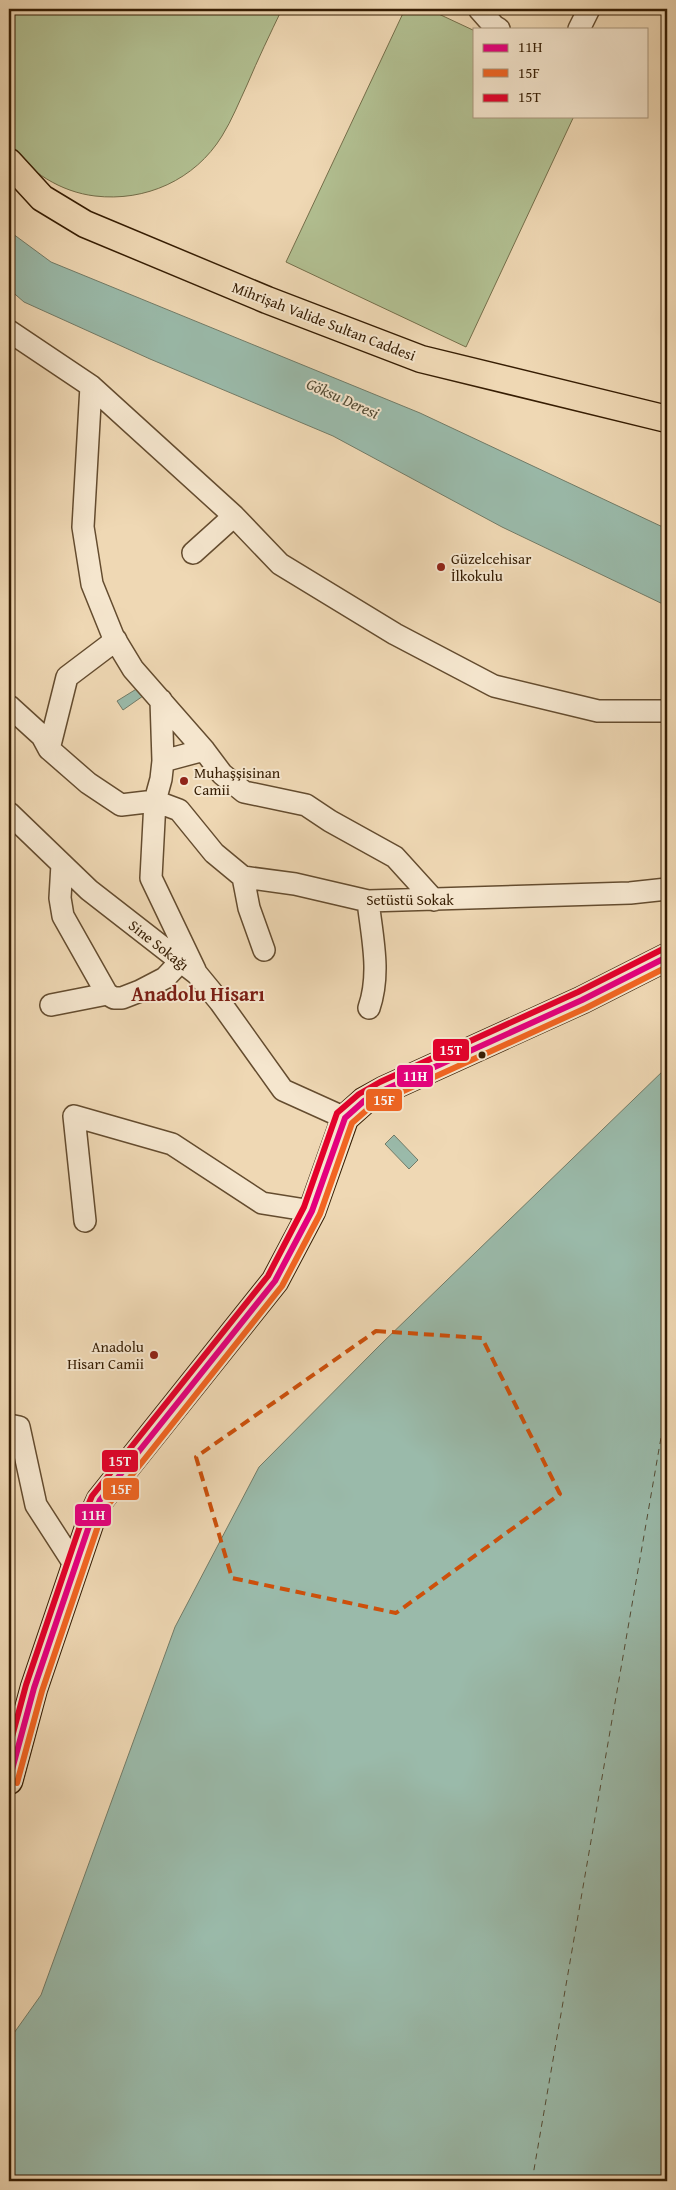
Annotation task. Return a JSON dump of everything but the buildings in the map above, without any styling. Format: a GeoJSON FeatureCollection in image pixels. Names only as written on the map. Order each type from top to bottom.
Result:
{"type":"FeatureCollection","features":[{"type":"Feature","properties":{"kind":"main road","name":"Mihrişah Valide Sultan Caddesi"},"geometry":{"type":"LineString","coordinates":[[9,162],[42,198],[85,224],[267,300],[420,358],[667,418]]}},
{"type":"Feature","properties":{"kind":"main road"},"geometry":{"type":"LineString","coordinates":[[9,1781],[34,1688],[91,1520],[100,1500],[275,1281],[312,1211],[345,1118],[364,1101],[384,1090],[582,1000],[667,957]]}},
{"type":"Feature","properties":{"kind":"street"},"geometry":{"type":"LineString","coordinates":[[479,9],[497,28]]}},
{"type":"Feature","properties":{"kind":"street"},"geometry":{"type":"LineString","coordinates":[[580,28],[589,9]]}},
{"type":"Feature","properties":{"kind":"street"},"geometry":{"type":"LineString","coordinates":[[9,331],[91,386],[234,516],[280,564],[395,634],[494,686],[598,711],[667,712]]}},
{"type":"Feature","properties":{"kind":"street"},"geometry":{"type":"LineString","coordinates":[[91,386],[83,527],[92,584],[116,640],[133,669],[204,750],[222,774],[244,792],[306,805],[330,821],[395,857],[434,900]]}},
{"type":"Feature","properties":{"kind":"street"},"geometry":{"type":"LineString","coordinates":[[193,554],[234,516]]}},
{"type":"Feature","properties":{"kind":"street"},"geometry":{"type":"LineString","coordinates":[[49,749],[67,677],[116,640]]}},
{"type":"Feature","properties":{"kind":"street"},"geometry":{"type":"LineString","coordinates":[[62,864],[60,898],[64,916],[107,994],[114,998],[122,998],[189,968],[151,878],[155,801],[164,760],[161,700]]}},
{"type":"Feature","properties":{"kind":"street"},"geometry":{"type":"LineString","coordinates":[[9,708],[42,736],[49,749],[88,783],[121,805],[155,801],[179,810],[214,852],[243,878],[249,908],[264,950]]}},
{"type":"Feature","properties":{"kind":"street"},"geometry":{"type":"LineString","coordinates":[[164,760],[204,750]]}},
{"type":"Feature","properties":{"kind":"street","name":"Sine Sokağı"},"geometry":{"type":"LineString","coordinates":[[9,813],[88,890],[189,968],[220,1002],[283,1090],[345,1118]]}},
{"type":"Feature","properties":{"kind":"street","name":"Setüstü Sokak"},"geometry":{"type":"LineString","coordinates":[[243,878],[295,884],[368,901],[630,894],[667,889]]}},
{"type":"Feature","properties":{"kind":"street"},"geometry":{"type":"LineString","coordinates":[[368,901],[376,973],[374,992],[369,1008]]}},
{"type":"Feature","properties":{"kind":"street"},"geometry":{"type":"LineString","coordinates":[[51,1005],[107,994]]}},
{"type":"Feature","properties":{"kind":"street"},"geometry":{"type":"LineString","coordinates":[[85,1221],[74,1116],[172,1144],[262,1203],[312,1211]]}},
{"type":"Feature","properties":{"kind":"street"},"geometry":{"type":"LineString","coordinates":[[9,1425],[19,1427],[36,1505],[76,1567]]}},
{"type":"Feature","properties":{"kind":"highlighted area"},"geometry":{"type":"Polygon","coordinates":[[[376,1331],[482,1338],[560,1494],[396,1613],[232,1578],[196,1457],[376,1331]]]}},
{"type":"Feature","properties":{"kind":"green space"},"geometry":{"type":"Polygon","coordinates":[[[9,9],[282,9],[232,117],[211,151],[198,165],[167,185],[150,191],[114,197],[82,194],[58,185],[36,172],[9,144],[9,9]]]}},
{"type":"Feature","properties":{"kind":"green space"},"geometry":{"type":"Polygon","coordinates":[[[405,9],[428,9],[473,30],[473,118],[573,118],[466,347],[286,262],[405,9]]]}},
{"type":"Feature","properties":{"kind":"water","name":"Göksu Deresi"},"geometry":{"type":"Polygon","coordinates":[[[9,231],[51,262],[420,413],[667,529],[667,606],[502,527],[333,436],[150,359],[24,302],[9,289],[9,231]]]}},
{"type":"Feature","properties":{"kind":"water"},"geometry":{"type":"Polygon","coordinates":[[[138,688],[143,696],[123,710],[117,701],[138,688]]]}},
{"type":"Feature","properties":{"kind":"water"},"geometry":{"type":"Polygon","coordinates":[[[665,1069],[667,1073],[667,2181],[9,2181],[9,2040],[41,1995],[175,1627],[259,1467],[380,1345],[665,1069]]]}},
{"type":"Feature","properties":{"kind":"water"},"geometry":{"type":"Polygon","coordinates":[[[394,1135],[418,1160],[409,1169],[385,1144],[394,1135]]]}},
{"type":"Feature","properties":{"kind":"ferry route"},"geometry":{"type":"LineString","coordinates":[[532,2181],[667,1403]]}},
{"type":"Feature","properties":{"kind":"transit line","name":"15T"},"geometry":{"type":"LineString","coordinates":[[9,1748],[26,1685],[83,1517],[92,1496],[268,1276],[304,1207],[337,1113],[359,1094],[380,1082],[578,992],[663,949]]}},
{"type":"Feature","properties":{"kind":"transit line","name":"11H"},"geometry":{"type":"LineString","coordinates":[[9,1781],[34,1688],[91,1520],[100,1500],[275,1281],[312,1211],[345,1118],[364,1101],[384,1090],[582,1000],[667,957]]}},
{"type":"Feature","properties":{"kind":"transit line","name":"15F"},"geometry":{"type":"LineString","coordinates":[[17,1783],[42,1691],[99,1523],[108,1505],[282,1286],[320,1214],[352,1123],[369,1108],[388,1098],[586,1008],[667,967]]}},
{"type":"Feature","properties":{"kind":"place","name":"Güzelcehisar İlkokulu"},"geometry":{"type":"Point","coordinates":[441,567]}},
{"type":"Feature","properties":{"kind":"place","name":"Muhaşşisinan Camii"},"geometry":{"type":"Point","coordinates":[184,781]}},
{"type":"Feature","properties":{"kind":"place","name":"Anadolu Hisarı Camii"},"geometry":{"type":"Point","coordinates":[154,1355]}},
{"type":"Feature","properties":{"kind":"district","name":"Anadolu Hisarı"},"geometry":{"type":"Point","coordinates":[198,993]}}]}
